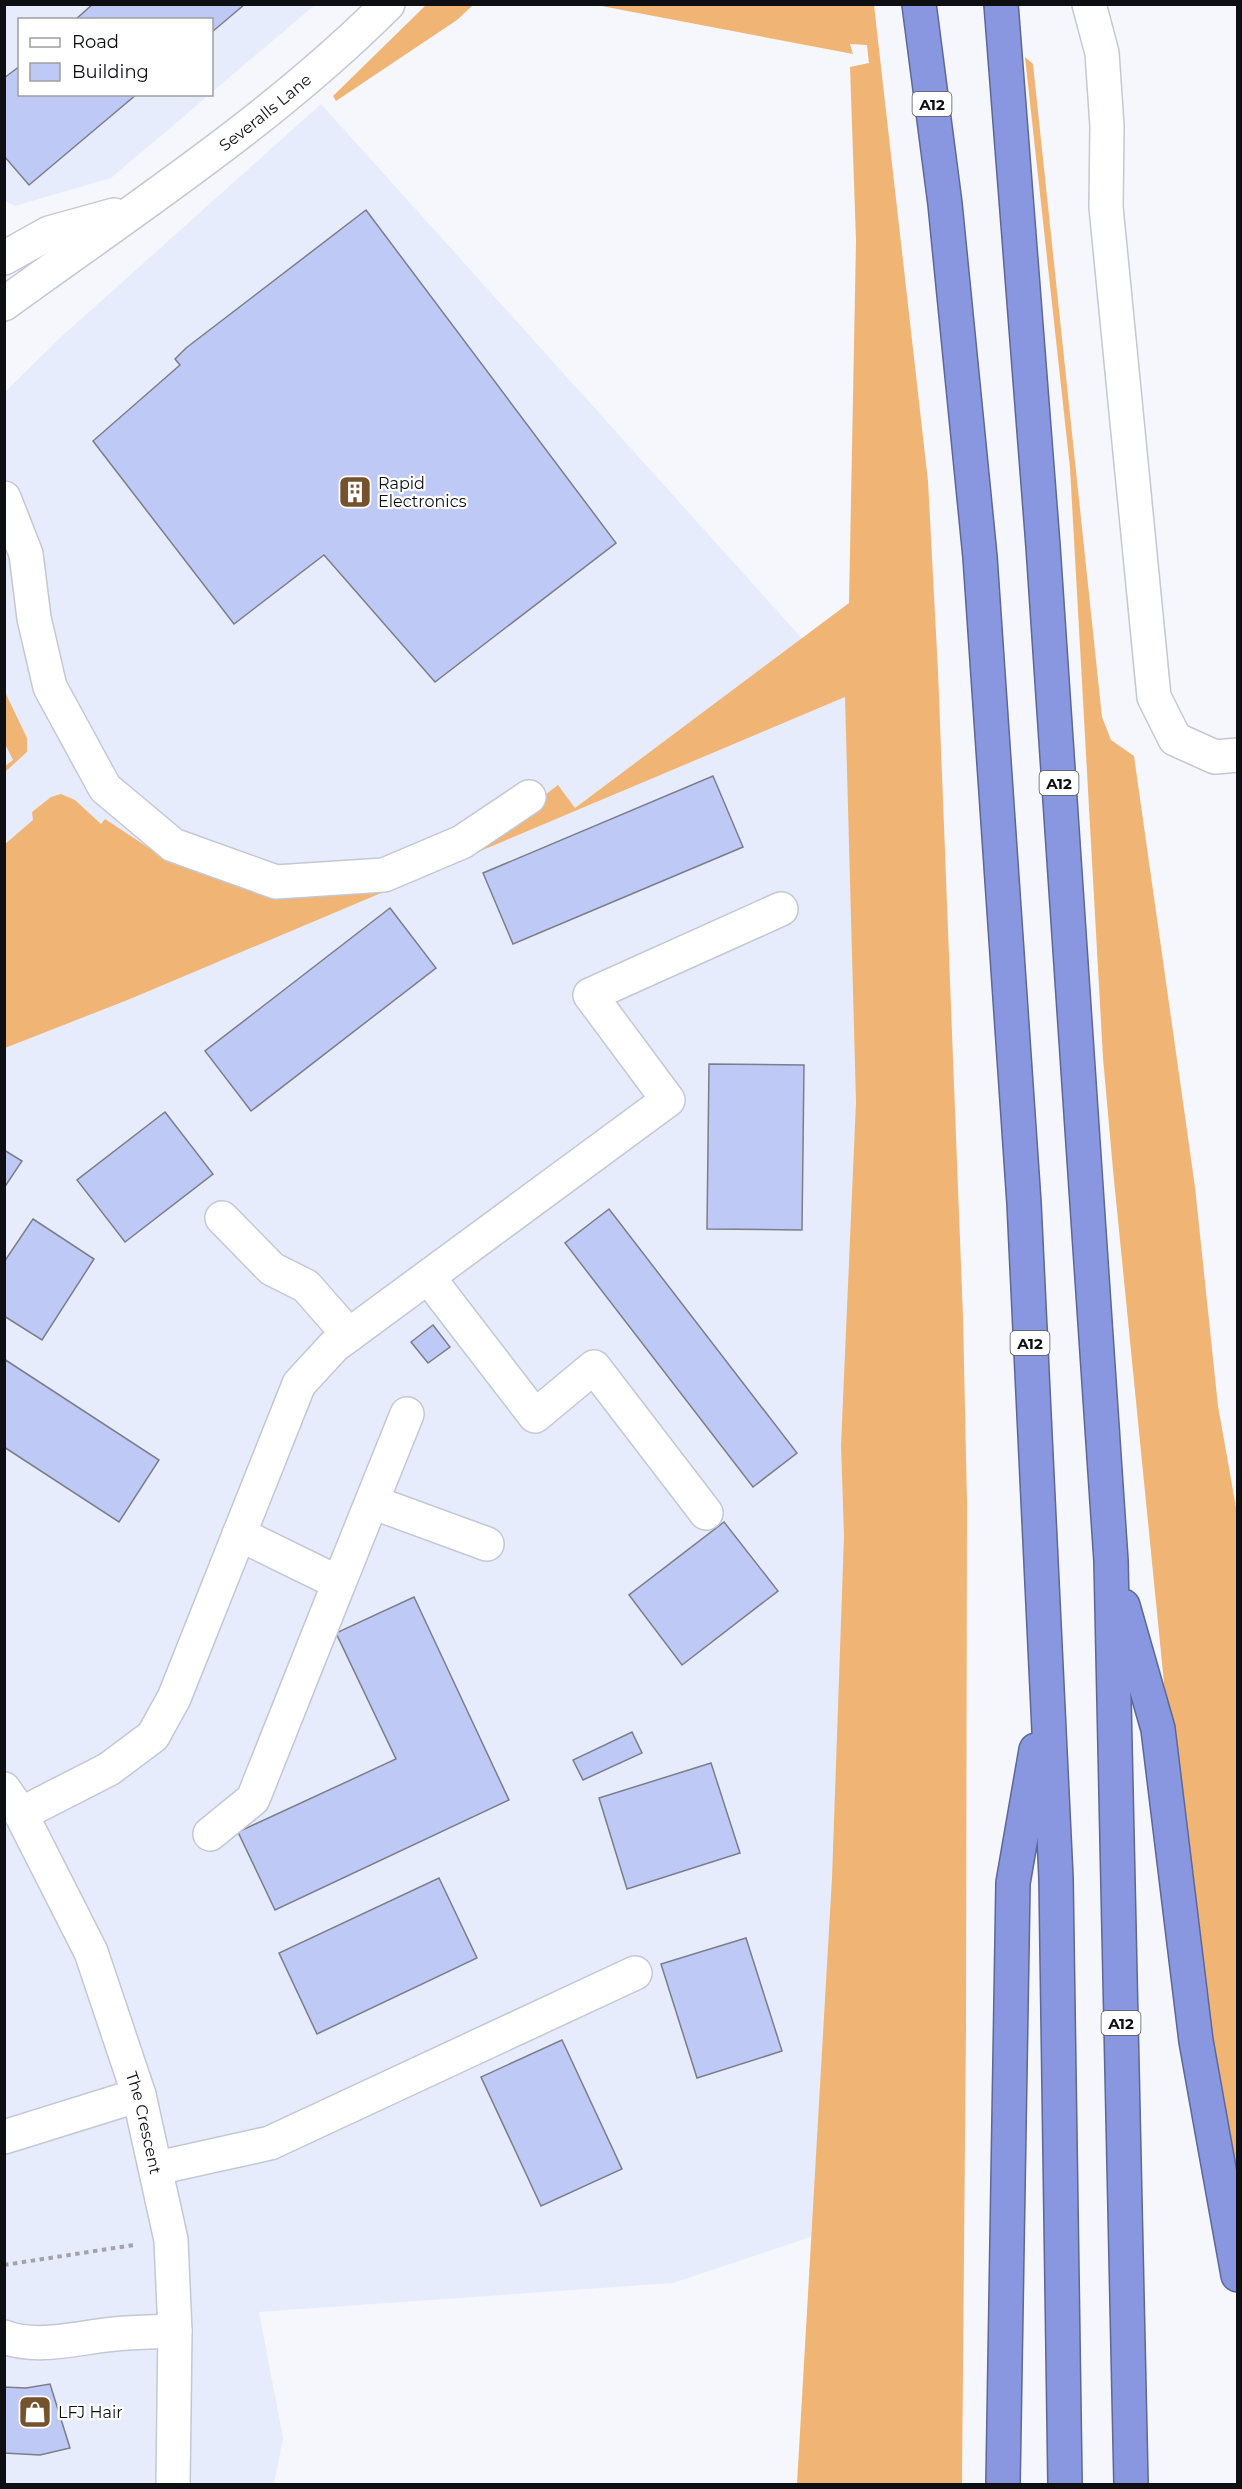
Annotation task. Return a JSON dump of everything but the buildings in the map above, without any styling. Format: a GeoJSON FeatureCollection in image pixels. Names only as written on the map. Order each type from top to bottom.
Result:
{"type":"FeatureCollection","features":[{"type":"Feature","properties":{"kind":"highway","name":"A12"},"geometry":{"type":"LineString","coordinates":[[919,4],[945,204],[980,557],[1024,1203],[1056,1878],[1065,2484]]}},
{"type":"Feature","properties":{"kind":"highway","name":"A12"},"geometry":{"type":"LineString","coordinates":[[1001,4],[1043,546],[1111,1561],[1131,2484]]}},
{"type":"Feature","properties":{"kind":"highway","name":"A12"},"geometry":{"type":"LineString","coordinates":[[1111,1561],[1158,1730],[1196,2041],[1238,2274]]}},
{"type":"Feature","properties":{"kind":"highway","name":"A12"},"geometry":{"type":"LineString","coordinates":[[1003,2484],[1013,1883],[1046,1689]]}},
{"type":"Feature","properties":{"kind":"street","name":"Severalls Lane"},"geometry":{"type":"LineString","coordinates":[[4,303],[281,103],[346,46],[388,4]]}},
{"type":"Feature","properties":{"kind":"street"},"geometry":{"type":"LineString","coordinates":[[1089,4],[1102,53],[1107,126],[1106,207],[1154,698],[1175,740],[1215,757],[1238,755]]}},
{"type":"Feature","properties":{"kind":"street","name":"Severalls Lane"},"geometry":{"type":"LineString","coordinates":[[4,258],[49,233],[134,210]]}},
{"type":"Feature","properties":{"kind":"street"},"geometry":{"type":"LineString","coordinates":[[4,498],[26,554],[34,618],[50,687],[105,788],[173,845],[276,882],[384,875],[462,842],[529,797]]}},
{"type":"Feature","properties":{"kind":"street"},"geometry":{"type":"LineString","coordinates":[[13,1802],[109,1768],[153,1736],[174,1698],[299,1384],[334,1346],[668,1100],[590,995],[781,909]]}},
{"type":"Feature","properties":{"kind":"street"},"geometry":{"type":"LineString","coordinates":[[222,1218],[272,1269],[306,1286],[349,1335]]}},
{"type":"Feature","properties":{"kind":"street"},"geometry":{"type":"LineString","coordinates":[[428,1277],[536,1416],[594,1367],[706,1513]]}},
{"type":"Feature","properties":{"kind":"street"},"geometry":{"type":"LineString","coordinates":[[210,1834],[253,1799],[407,1414]]}},
{"type":"Feature","properties":{"kind":"street"},"geometry":{"type":"LineString","coordinates":[[372,1502],[487,1544]]}},
{"type":"Feature","properties":{"kind":"street"},"geometry":{"type":"LineString","coordinates":[[239,1534],[339,1583]]}},
{"type":"Feature","properties":{"kind":"street","name":"The Crescent"},"geometry":{"type":"LineString","coordinates":[[13,1802],[91,1952],[139,2095],[157,2168],[171,2240],[175,2331],[174,2484]]}},
{"type":"Feature","properties":{"kind":"street"},"geometry":{"type":"LineString","coordinates":[[157,2168],[270,2143],[635,1973]]}},
{"type":"Feature","properties":{"kind":"street"},"geometry":{"type":"LineString","coordinates":[[5,2135],[139,2095]]}},
{"type":"Feature","properties":{"kind":"street"},"geometry":{"type":"LineString","coordinates":[[4,2337],[15,2341],[70,2341],[113,2334],[175,2331]]}},
{"type":"Feature","properties":{"kind":"path"},"geometry":{"type":"LineString","coordinates":[[4,2265],[171,2240]]}},
{"type":"Feature","properties":{"kind":"shaded area"},"geometry":{"type":"Polygon","coordinates":[[[4,5],[315,5],[213,91],[213,18],[18,18],[18,96],[208,96],[111,178],[15,206],[5,201],[4,5]]]}},
{"type":"Feature","properties":{"kind":"shaded area"},"geometry":{"type":"Polygon","coordinates":[[[426,5],[473,5],[457,20],[336,101],[333,96],[426,5]]]}},
{"type":"Feature","properties":{"kind":"shaded area"},"geometry":{"type":"Polygon","coordinates":[[[596,5],[874,5],[928,481],[938,671],[963,1317],[967,1502],[962,2484],[797,2484],[832,1878],[844,1536],[841,1445],[856,1102],[845,697],[130,999],[5,1048],[4,845],[33,820],[32,812],[51,797],[61,794],[75,800],[101,824],[105,819],[158,854],[205,874],[262,889],[489,838],[558,785],[575,808],[849,603],[856,241],[850,67],[869,63],[867,45],[850,44],[853,54],[596,5]]]}},
{"type":"Feature","properties":{"kind":"shaded area"},"geometry":{"type":"Polygon","coordinates":[[[1025,57],[1033,64],[1102,717],[1111,740],[1134,756],[1195,1187],[1218,1406],[1237,1513],[1237,2235],[1202,2065],[1113,1170],[1103,1058],[1070,468],[1025,57]]]}},
{"type":"Feature","properties":{"kind":"shaded area"},"geometry":{"type":"Polygon","coordinates":[[[321,104],[852,694],[867,973],[838,2228],[673,2283],[259,2312],[283,2438],[274,2484],[5,2484],[5,392],[62,336],[321,104]]]}},
{"type":"Feature","properties":{"kind":"shaded area"},"geometry":{"type":"Polygon","coordinates":[[[4,690],[27,738],[27,752],[5,772],[5,766],[13,760],[5,744],[4,690]]]}},
{"type":"Feature","properties":{"kind":"place","name":"Rapid Electronics"},"geometry":{"type":"Point","coordinates":[355,492]}},
{"type":"Feature","properties":{"kind":"place","name":"LFJ Hair"},"geometry":{"type":"Point","coordinates":[35,2412]}}]}
